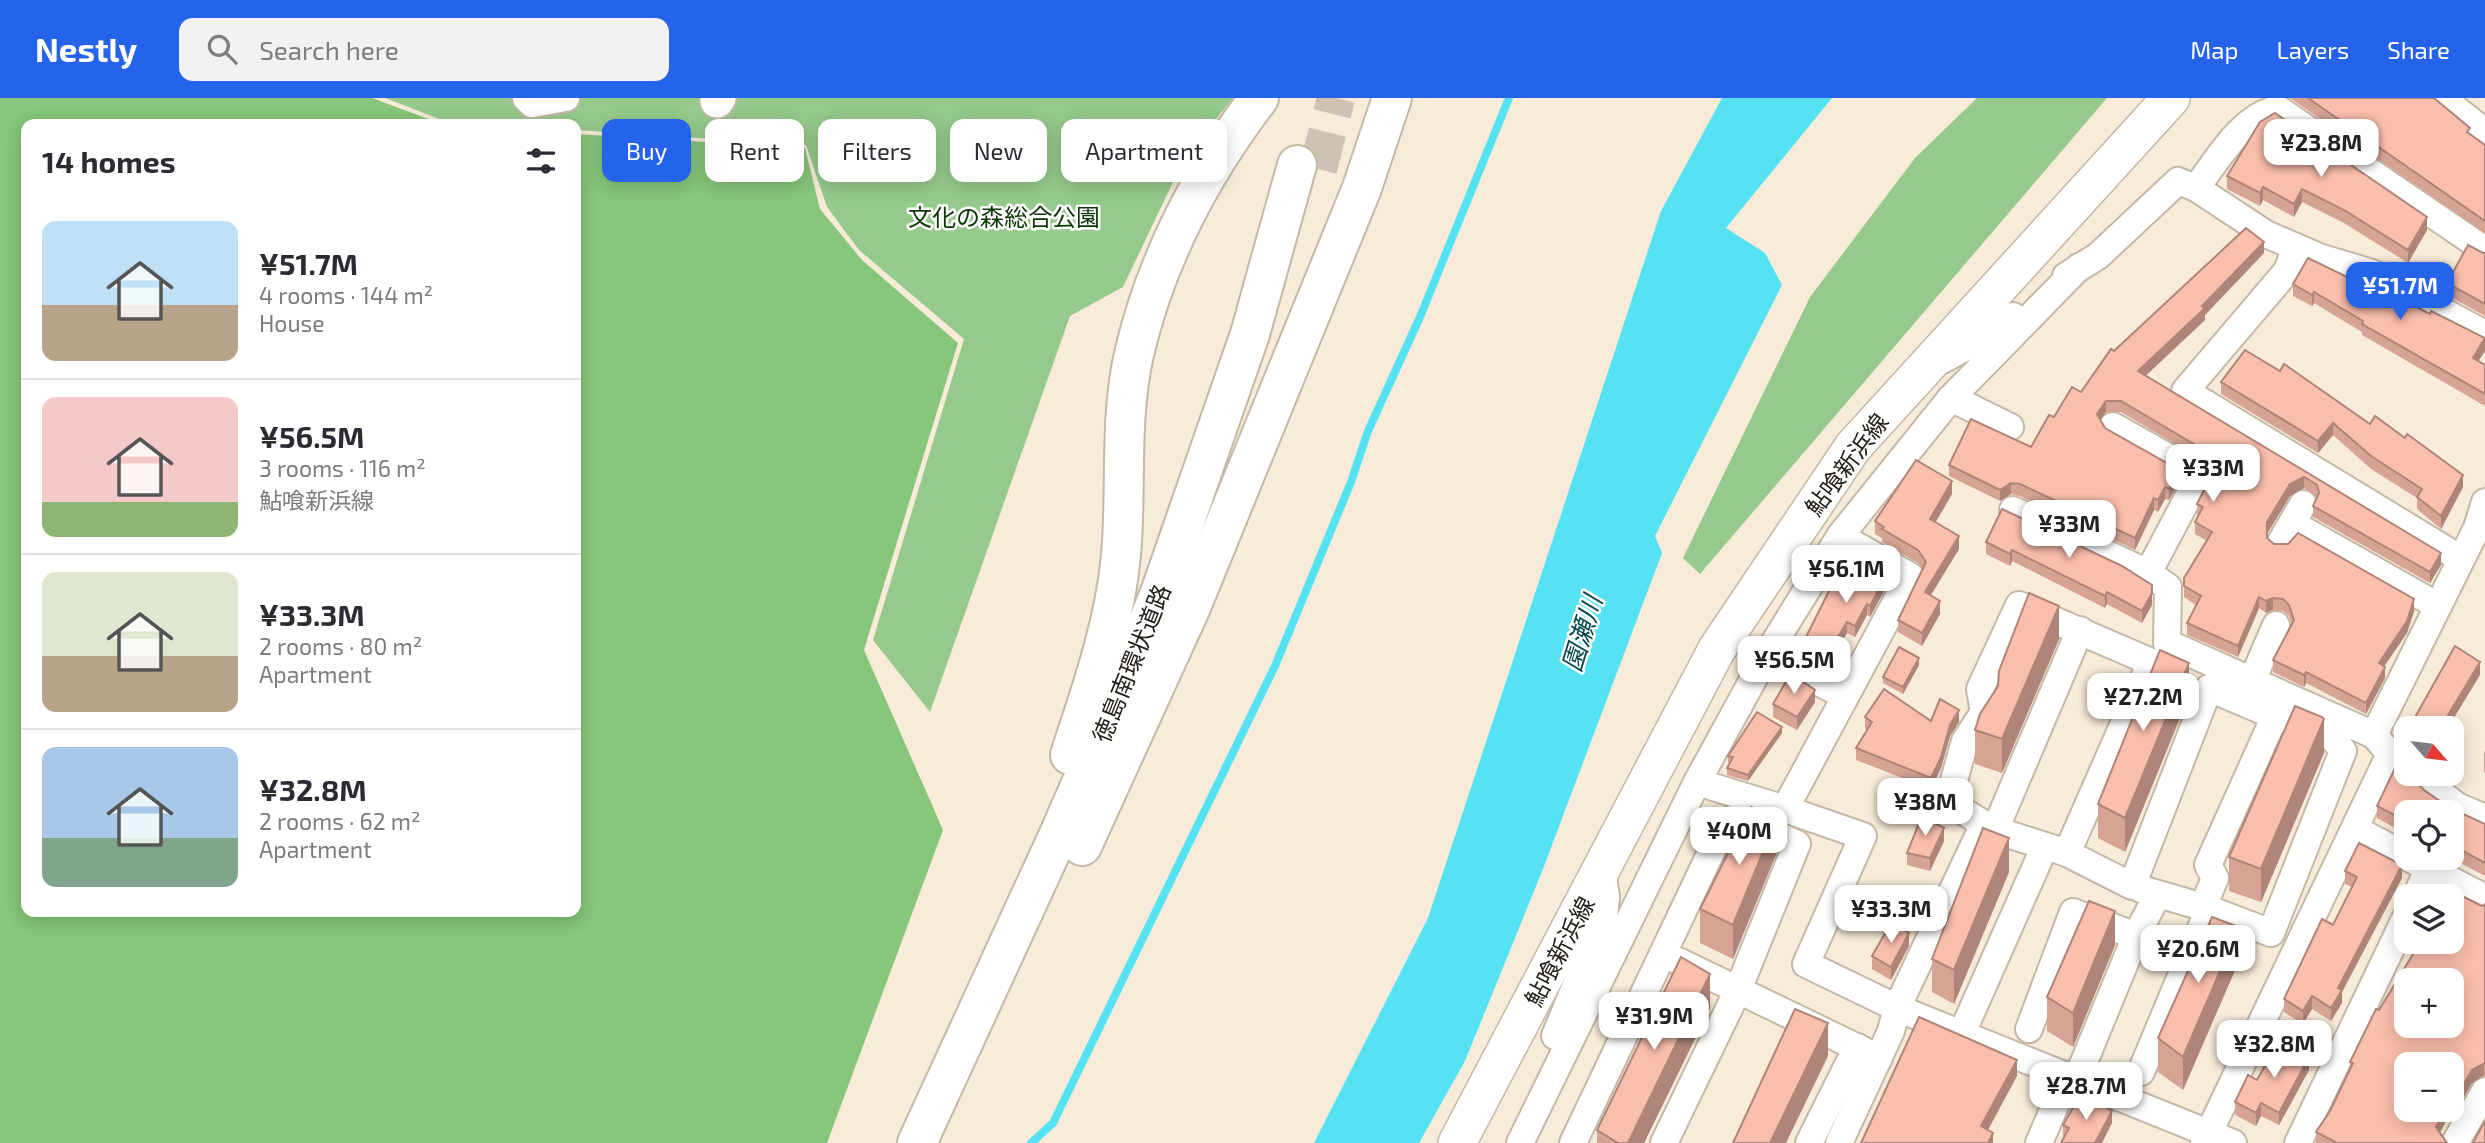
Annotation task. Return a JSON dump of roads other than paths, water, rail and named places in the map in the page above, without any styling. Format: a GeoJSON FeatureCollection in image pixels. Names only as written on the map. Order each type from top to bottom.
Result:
{"type":"FeatureCollection","features":[{"type":"Feature","properties":{"kind":"highway"},"geometry":{"type":"LineString","coordinates":[[987,992],[1081,721],[1113,604],[1121,556],[1126,411],[1133,357],[1146,309],[1161,265],[1199,189],[1259,98]]}},
{"type":"Feature","properties":{"kind":"highway"},"geometry":{"type":"LineString","coordinates":[[1081,849],[1191,607],[1362,188],[1392,98]]}},
{"type":"Feature","properties":{"kind":"highway","name":"徳島南環状道路"},"geometry":{"type":"LineString","coordinates":[[917,1143],[1110,717],[1161,590],[1308,167],[1285,287],[1180,598],[1081,849],[940,1143]]}},
{"type":"Feature","properties":{"kind":"main road","name":"鮎喰新浜線"},"geometry":{"type":"LineString","coordinates":[[1457,1143],[1717,649],[1853,447],[2171,98]]}},
{"type":"Feature","properties":{"kind":"street"},"geometry":{"type":"LineString","coordinates":[[526,98],[533,104],[566,98]]}},
{"type":"Feature","properties":{"kind":"street"},"geometry":{"type":"LineString","coordinates":[[2442,98],[2485,132]]}},
{"type":"Feature","properties":{"kind":"street"},"geometry":{"type":"LineString","coordinates":[[2196,188],[2239,135],[2262,112],[2278,109],[2485,250]]}},
{"type":"Feature","properties":{"kind":"street"},"geometry":{"type":"LineString","coordinates":[[1924,369],[1986,336],[2098,256],[2178,181],[2196,188],[2266,234],[2372,273],[2485,334]]}},
{"type":"Feature","properties":{"kind":"street"},"geometry":{"type":"LineString","coordinates":[[2296,247],[2287,271],[2185,391],[2461,559]]}},
{"type":"Feature","properties":{"kind":"street"},"geometry":{"type":"LineString","coordinates":[[1519,1143],[1697,782],[1766,656],[1840,536],[1951,398],[2079,267]]}},
{"type":"Feature","properties":{"kind":"street"},"geometry":{"type":"LineString","coordinates":[[1951,398],[2010,427]]}},
{"type":"Feature","properties":{"kind":"street"},"geometry":{"type":"LineString","coordinates":[[2113,426],[2200,475],[2148,573]]}},
{"type":"Feature","properties":{"kind":"street"},"geometry":{"type":"LineString","coordinates":[[2206,1138],[2390,751],[2438,607],[2485,502]]}},
{"type":"Feature","properties":{"kind":"street"},"geometry":{"type":"LineString","coordinates":[[2013,510],[2148,573],[2168,587],[2167,643],[2252,681],[2390,751]]}},
{"type":"Feature","properties":{"kind":"street"},"geometry":{"type":"LineString","coordinates":[[2292,523],[2438,607]]}},
{"type":"Feature","properties":{"kind":"street"},"geometry":{"type":"LineString","coordinates":[[1785,809],[1843,695],[1910,576],[1840,536]]}},
{"type":"Feature","properties":{"kind":"street"},"geometry":{"type":"LineString","coordinates":[[2019,605],[2080,630],[2209,688],[2332,737],[2343,751],[2271,933],[2206,908],[2132,886],[2056,849],[1990,827],[1948,802],[1965,741],[1984,712],[1980,689],[2019,605]]}},
{"type":"Feature","properties":{"kind":"street"},"geometry":{"type":"LineString","coordinates":[[2252,681],[2276,625]]}},
{"type":"Feature","properties":{"kind":"street"},"geometry":{"type":"LineString","coordinates":[[1809,1143],[1897,1008],[1990,827],[2080,630]]}},
{"type":"Feature","properties":{"kind":"street"},"geometry":{"type":"LineString","coordinates":[[1766,656],[1843,695]]}},
{"type":"Feature","properties":{"kind":"street"},"geometry":{"type":"LineString","coordinates":[[1962,1032],[2151,662]]}},
{"type":"Feature","properties":{"kind":"street"},"geometry":{"type":"LineString","coordinates":[[2132,886],[2209,688]]}},
{"type":"Feature","properties":{"kind":"street"},"geometry":{"type":"LineString","coordinates":[[2141,1072],[2206,908],[2215,878],[2208,865],[2275,716]]}},
{"type":"Feature","properties":{"kind":"street"},"geometry":{"type":"LineString","coordinates":[[1697,782],[1863,836],[1806,964],[1897,1008],[2073,1077],[2206,1138],[2233,1143]]}},
{"type":"Feature","properties":{"kind":"street"},"geometry":{"type":"LineString","coordinates":[[2431,786],[2457,806],[2485,818]]}},
{"type":"Feature","properties":{"kind":"street"},"geometry":{"type":"LineString","coordinates":[[1573,1143],[1723,827],[1732,819],[1743,819],[1797,844],[1738,990],[1664,1143]]}},
{"type":"Feature","properties":{"kind":"street"},"geometry":{"type":"LineString","coordinates":[[2355,829],[2394,850]]}},
{"type":"Feature","properties":{"kind":"street"},"geometry":{"type":"LineString","coordinates":[[1519,1143],[1538,1076],[1604,918],[1606,897],[1602,870]]}},
{"type":"Feature","properties":{"kind":"street"},"geometry":{"type":"LineString","coordinates":[[2432,870],[2485,898]]}},
{"type":"Feature","properties":{"kind":"street"},"geometry":{"type":"LineString","coordinates":[[2039,1143],[2073,1077],[2136,936],[2158,894]]}},
{"type":"Feature","properties":{"kind":"street"},"geometry":{"type":"LineString","coordinates":[[2029,1028],[2073,912],[2136,936]]}},
{"type":"Feature","properties":{"kind":"street"},"geometry":{"type":"LineString","coordinates":[[2298,1143],[2394,942]]}},
{"type":"Feature","properties":{"kind":"street"},"geometry":{"type":"LineString","coordinates":[[1663,954],[1868,1053]]}},
{"type":"Feature","properties":{"kind":"street"},"geometry":{"type":"LineString","coordinates":[[1839,1143],[1868,1053]]}},
{"type":"Feature","properties":{"kind":"street"},"geometry":{"type":"LineString","coordinates":[[2455,1143],[2485,1091]]}},
{"type":"Feature","properties":{"kind":"water","name":"園瀬川"},"geometry":{"type":"Polygon","coordinates":[[[1722,98],[1832,98],[1726,228],[1765,253],[1782,285],[1655,536],[1662,553],[1543,869],[1465,1061],[1419,1143],[1314,1143],[1428,918],[1661,211],[1722,98]]]}},
{"type":"Feature","properties":{"kind":"waterway"},"geometry":{"type":"LineString","coordinates":[[1031,1143],[1053,1123],[1275,666],[1351,482],[1368,431],[1420,317],[1509,98]]}},
{"type":"Feature","properties":{"kind":"tunnel"},"geometry":{"type":"LineString","coordinates":[[1318,169],[1336,98]]}},
{"type":"Feature","properties":{"kind":"park label","name":"文化の森総合公園"},"geometry":{"type":"Point","coordinates":[1004,216]}}]}
